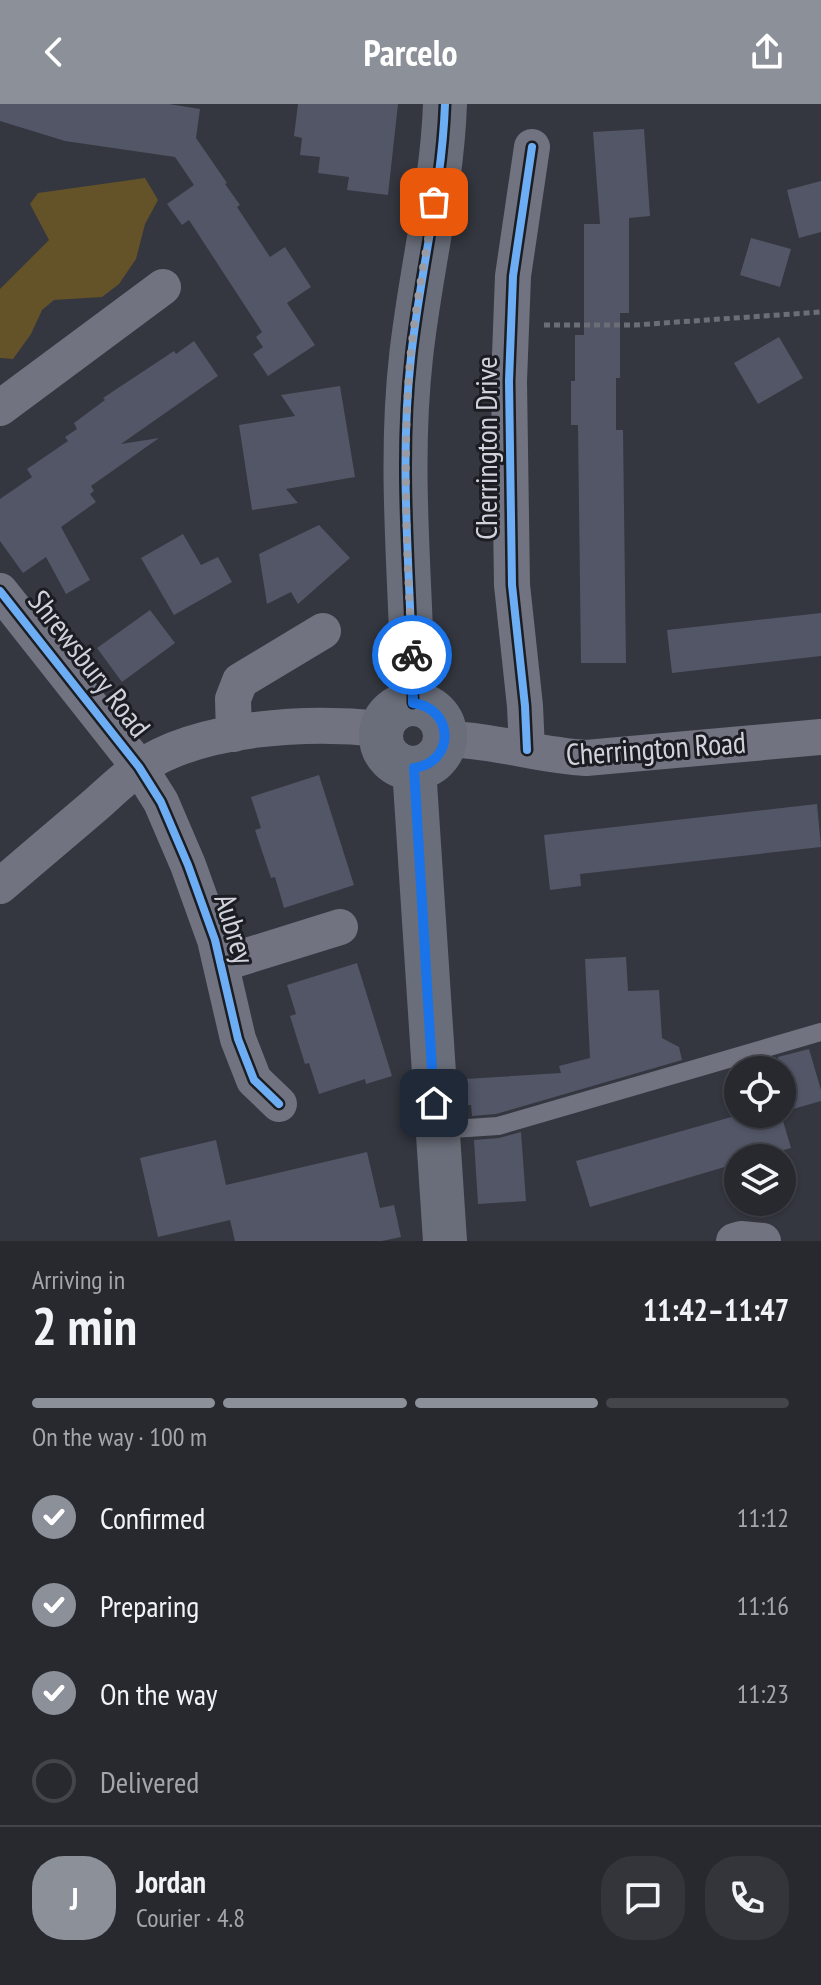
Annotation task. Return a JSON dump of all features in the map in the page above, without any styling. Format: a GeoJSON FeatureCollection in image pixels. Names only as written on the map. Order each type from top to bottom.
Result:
{"type":"FeatureCollection","features":[{"type":"Feature","properties":{"kind":"main road"},"geometry":{"type":"LineString","coordinates":[[430,753],[403,766],[388,756],[381,742],[397,716],[411,357],[439,171],[445,104]]}},
{"type":"Feature","properties":{"kind":"main road"},"geometry":{"type":"LineString","coordinates":[[397,716],[422,704],[435,712],[444,728],[430,753],[436,1130],[445,1241]]}},
{"type":"Feature","properties":{"kind":"street","name":"Cherrington Drive"},"geometry":{"type":"LineString","coordinates":[[527,750],[512,585],[509,476],[513,276],[532,147]]}},
{"type":"Feature","properties":{"kind":"street"},"geometry":{"type":"LineString","coordinates":[[0,408],[163,287]]}},
{"type":"Feature","properties":{"kind":"street","name":"Shrewsbury Road"},"geometry":{"type":"LineString","coordinates":[[0,591],[139,767]]}},
{"type":"Feature","properties":{"kind":"street"},"geometry":{"type":"LineString","coordinates":[[234,734],[233,699],[240,681],[323,631]]}},
{"type":"Feature","properties":{"kind":"street"},"geometry":{"type":"LineString","coordinates":[[0,886],[139,767],[174,749],[234,734],[397,716]]}},
{"type":"Feature","properties":{"kind":"street","name":"Cherrington Road"},"geometry":{"type":"LineString","coordinates":[[430,753],[495,742],[554,756],[586,758],[821,737]]}},
{"type":"Feature","properties":{"kind":"street","name":"Aubrey"},"geometry":{"type":"LineString","coordinates":[[139,767],[161,802],[188,865],[215,940],[238,1039],[254,1080],[279,1104]]}},
{"type":"Feature","properties":{"kind":"street","name":"Aubrey"},"geometry":{"type":"LineString","coordinates":[[221,964],[340,927]]}},
{"type":"Feature","properties":{"kind":"street"},"geometry":{"type":"LineString","coordinates":[[734,1241],[763,1241]]}},
{"type":"Feature","properties":{"kind":"lane"},"geometry":{"type":"LineString","coordinates":[[436,1130],[498,1126],[821,1032]]}},
{"type":"Feature","properties":{"kind":"path"},"geometry":{"type":"LineString","coordinates":[[511,326],[635,325],[821,312]]}},
{"type":"Feature","properties":{"kind":"shaded area"},"geometry":{"type":"Polygon","coordinates":[[[145,178],[158,200],[145,224],[136,259],[119,284],[102,297],[54,300],[42,310],[31,334],[13,359],[0,358],[0,289],[49,240],[30,204],[38,193],[145,178]]]}},
{"type":"Feature","properties":{"kind":"building"},"geometry":{"type":"Polygon","coordinates":[[[0,104],[169,104],[200,109],[196,138],[227,183],[240,205],[237,207],[270,257],[285,247],[311,287],[287,303],[315,345],[268,376],[253,354],[263,347],[256,337],[262,332],[189,220],[182,225],[167,204],[194,185],[175,157],[65,141],[0,121],[0,104]]]}},
{"type":"Feature","properties":{"kind":"building"},"geometry":{"type":"Polygon","coordinates":[[[298,104],[398,104],[388,195],[347,190],[349,177],[318,173],[320,157],[300,155],[302,138],[294,136],[298,104]]]}},
{"type":"Feature","properties":{"kind":"building"},"geometry":{"type":"Polygon","coordinates":[[[644,129],[650,216],[629,218],[629,313],[620,313],[620,378],[616,378],[616,430],[623,430],[626,663],[581,663],[578,425],[571,425],[571,381],[575,381],[575,335],[584,335],[584,224],[600,224],[593,132],[644,129]]]}},
{"type":"Feature","properties":{"kind":"building"},"geometry":{"type":"Polygon","coordinates":[[[821,181],[821,232],[799,238],[787,190],[821,181]]]}},
{"type":"Feature","properties":{"kind":"building"},"geometry":{"type":"Polygon","coordinates":[[[751,238],[791,249],[780,287],[740,275],[751,238]]]}},
{"type":"Feature","properties":{"kind":"building"},"geometry":{"type":"Polygon","coordinates":[[[779,337],[803,378],[758,404],[734,363],[779,337]]]}},
{"type":"Feature","properties":{"kind":"building"},"geometry":{"type":"Polygon","coordinates":[[[194,341],[218,376],[121,444],[159,438],[91,486],[94,491],[90,494],[96,502],[61,527],[90,580],[66,594],[46,557],[23,573],[0,541],[0,499],[32,477],[27,469],[68,441],[65,437],[77,429],[74,423],[105,400],[103,398],[194,341]]]}},
{"type":"Feature","properties":{"kind":"building"},"geometry":{"type":"Polygon","coordinates":[[[340,386],[355,477],[286,489],[298,503],[252,510],[239,425],[295,416],[281,395],[340,386]]]}},
{"type":"Feature","properties":{"kind":"building"},"geometry":{"type":"Polygon","coordinates":[[[319,525],[350,558],[298,604],[291,592],[267,604],[259,554],[319,525]]]}},
{"type":"Feature","properties":{"kind":"building"},"geometry":{"type":"Polygon","coordinates":[[[183,534],[201,565],[218,557],[232,582],[174,615],[141,558],[183,534]]]}},
{"type":"Feature","properties":{"kind":"building"},"geometry":{"type":"Polygon","coordinates":[[[150,610],[175,643],[122,682],[97,648],[150,610]]]}},
{"type":"Feature","properties":{"kind":"building"},"geometry":{"type":"Polygon","coordinates":[[[821,613],[821,656],[672,673],[667,630],[821,613]]]}},
{"type":"Feature","properties":{"kind":"building"},"geometry":{"type":"Polygon","coordinates":[[[319,775],[354,885],[284,908],[255,830],[261,828],[251,797],[319,775]]]}},
{"type":"Feature","properties":{"kind":"building"},"geometry":{"type":"Polygon","coordinates":[[[817,804],[821,847],[580,874],[581,886],[550,890],[544,835],[817,804]]]}},
{"type":"Feature","properties":{"kind":"building"},"geometry":{"type":"Polygon","coordinates":[[[626,957],[628,991],[659,990],[662,1038],[679,1047],[682,1060],[496,1114],[472,1116],[471,1105],[467,1105],[465,1079],[561,1073],[559,1066],[590,1058],[585,959],[626,957]]]}},
{"type":"Feature","properties":{"kind":"building"},"geometry":{"type":"Polygon","coordinates":[[[357,963],[392,1076],[366,1084],[365,1079],[319,1094],[309,1063],[305,1064],[290,1016],[296,1014],[287,985],[357,963]]]}},
{"type":"Feature","properties":{"kind":"building"},"geometry":{"type":"Polygon","coordinates":[[[809,1049],[821,1090],[821,1101],[796,1108],[796,1056],[782,1056],[809,1049]]]}},
{"type":"Feature","properties":{"kind":"building"},"geometry":{"type":"Polygon","coordinates":[[[724,1119],[724,1128],[785,1128],[790,1144],[724,1144],[724,1167],[590,1207],[576,1161],[724,1119]]]}},
{"type":"Feature","properties":{"kind":"building"},"geometry":{"type":"Polygon","coordinates":[[[521,1132],[526,1201],[478,1204],[474,1140],[521,1132]]]}},
{"type":"Feature","properties":{"kind":"building"},"geometry":{"type":"Polygon","coordinates":[[[216,1140],[226,1185],[367,1152],[380,1208],[394,1205],[401,1237],[382,1241],[235,1241],[230,1220],[158,1237],[140,1158],[216,1140]]]}},
{"type":"Feature","properties":{"kind":"cycle path"},"geometry":{"type":"LineString","coordinates":[[413,703],[406,487],[407,400],[415,325],[440,168],[445,104]]}},
{"type":"Feature","properties":{"kind":"cycle path"},"geometry":{"type":"LineString","coordinates":[[527,750],[512,585],[509,381],[513,276],[532,147]]}},
{"type":"Feature","properties":{"kind":"cycle path"},"geometry":{"type":"LineString","coordinates":[[0,591],[139,767],[161,802],[215,940],[238,1039],[254,1080],[279,1104]]}},
{"type":"Feature","properties":{"kind":"way so far"},"geometry":{"type":"LineString","coordinates":[[412,655],[406,531],[406,433],[411,357],[434,202]]}},
{"type":"Feature","properties":{"kind":"route"},"geometry":{"type":"LineString","coordinates":[[412,655],[413,703],[422,704],[435,712],[444,728],[445,739],[443,748],[434,760],[414,768],[434,1103]]}}]}
